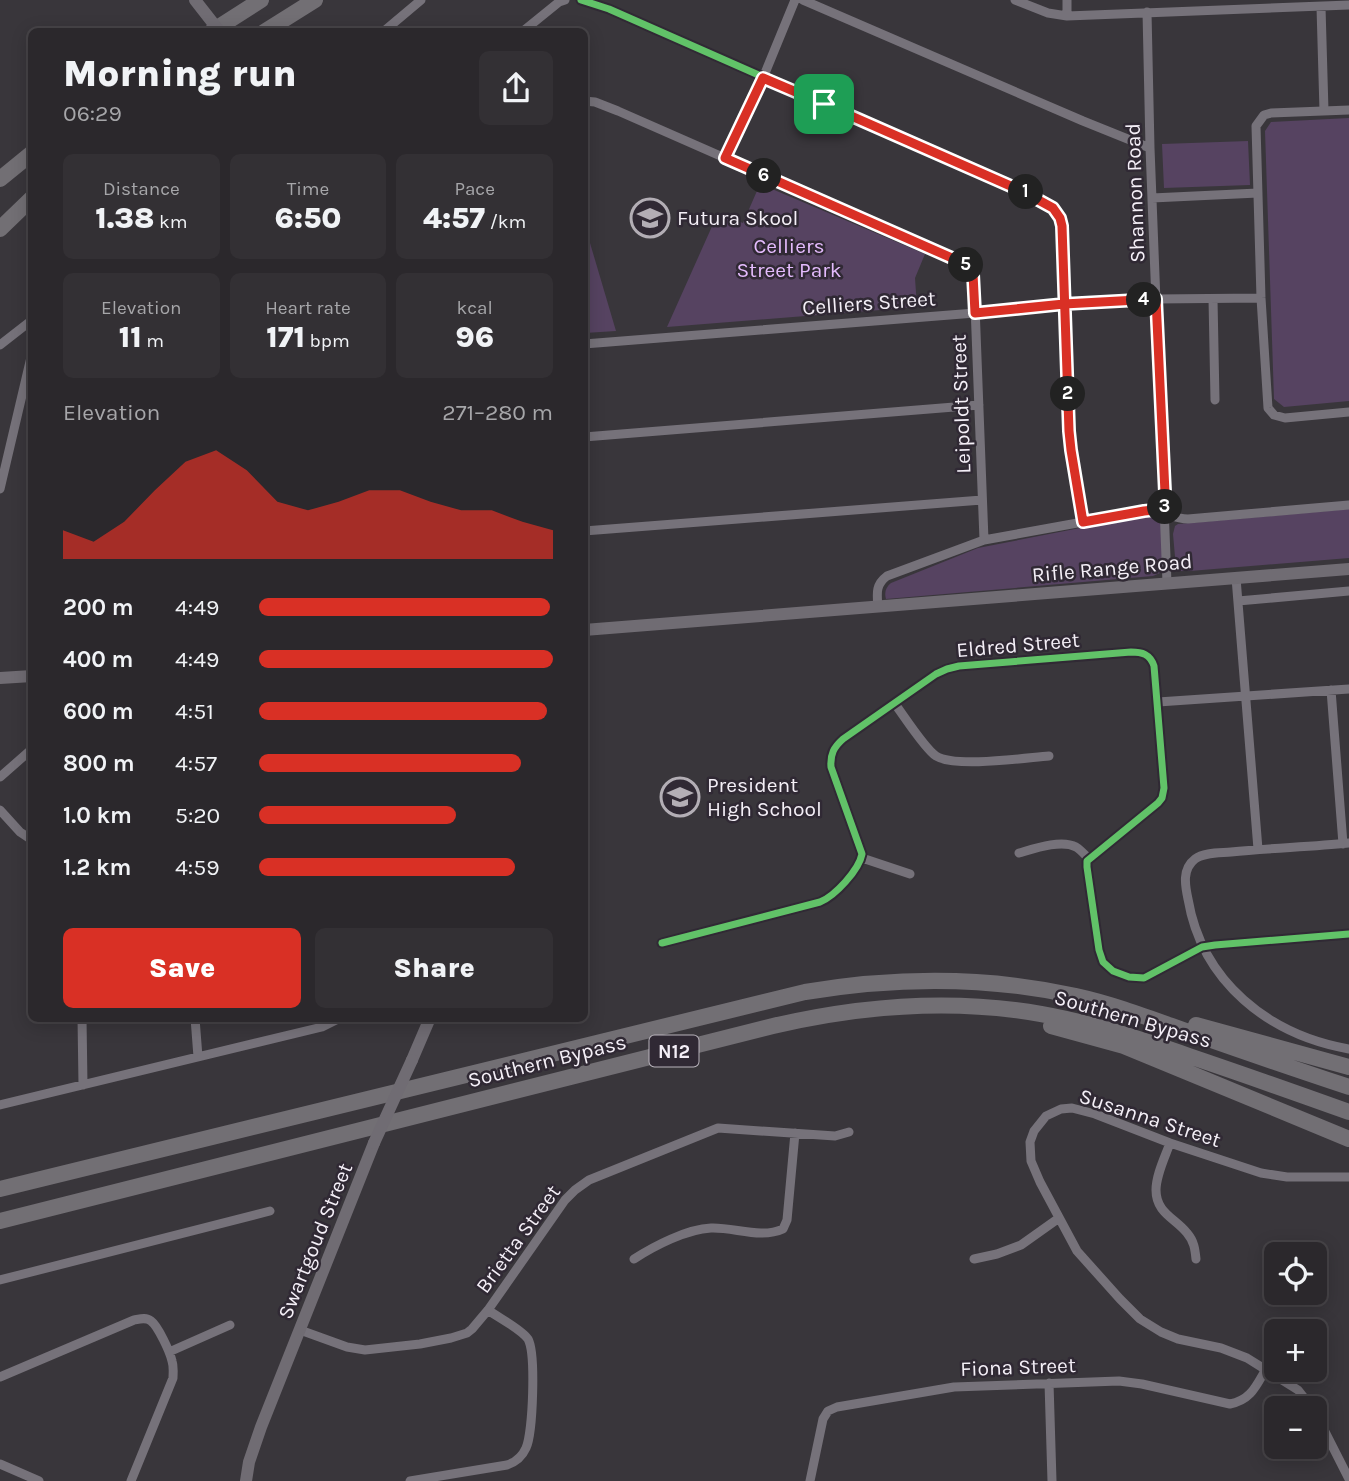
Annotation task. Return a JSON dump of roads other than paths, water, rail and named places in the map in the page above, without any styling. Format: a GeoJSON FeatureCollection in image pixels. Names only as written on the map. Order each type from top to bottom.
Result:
{"type":"FeatureCollection","features":[{"type":"Feature","properties":{"kind":"highway"},"geometry":{"type":"LineString","coordinates":[[217,28],[261,0]]}},
{"type":"Feature","properties":{"kind":"highway"},"geometry":{"type":"LineString","coordinates":[[270,28],[315,0]]}},
{"type":"Feature","properties":{"kind":"highway"},"geometry":{"type":"LineString","coordinates":[[0,170],[28,154]]}},
{"type":"Feature","properties":{"kind":"highway"},"geometry":{"type":"LineString","coordinates":[[0,179],[28,155]]}},
{"type":"Feature","properties":{"kind":"highway"},"geometry":{"type":"LineString","coordinates":[[0,218],[28,199]]}},
{"type":"Feature","properties":{"kind":"highway"},"geometry":{"type":"LineString","coordinates":[[0,229],[28,200]]}},
{"type":"Feature","properties":{"kind":"highway","name":"Southern Bypass"},"geometry":{"type":"LineString","coordinates":[[0,1189],[765,1002],[829,988],[882,982],[961,980],[1044,989],[1077,996],[1129,1011],[1349,1087]]}},
{"type":"Feature","properties":{"kind":"highway"},"geometry":{"type":"LineString","coordinates":[[916,1005],[1038,1024],[1114,1043],[1349,1139]]}},
{"type":"Feature","properties":{"kind":"highway","name":"Southern Bypass"},"geometry":{"type":"LineString","coordinates":[[0,1221],[784,1023],[846,1010],[953,1005],[1001,1008],[1083,1022],[1132,1036],[1349,1112]]}},
{"type":"Feature","properties":{"kind":"highway"},"geometry":{"type":"LineString","coordinates":[[1129,1011],[1191,1024],[1349,1067]]}},
{"type":"Feature","properties":{"kind":"main road"},"geometry":{"type":"LineString","coordinates":[[195,0],[217,28]]}},
{"type":"Feature","properties":{"kind":"main road","name":"Rifle Range Road"},"geometry":{"type":"LineString","coordinates":[[588,630],[1349,569]]}},
{"type":"Feature","properties":{"kind":"main road"},"geometry":{"type":"LineString","coordinates":[[0,678],[28,676]]}},
{"type":"Feature","properties":{"kind":"main road","name":"Swartgoud Street"},"geometry":{"type":"LineString","coordinates":[[246,1481],[255,1443],[374,1143],[428,1022]]}},
{"type":"Feature","properties":{"kind":"street"},"geometry":{"type":"LineString","coordinates":[[388,28],[421,0]]}},
{"type":"Feature","properties":{"kind":"street"},"geometry":{"type":"LineString","coordinates":[[527,28],[565,0]]}},
{"type":"Feature","properties":{"kind":"street"},"geometry":{"type":"LineString","coordinates":[[581,0],[609,9],[1047,203],[1057,212],[1062,226],[1069,431],[1083,522]]}},
{"type":"Feature","properties":{"kind":"street"},"geometry":{"type":"LineString","coordinates":[[725,158],[763,78],[795,0]]}},
{"type":"Feature","properties":{"kind":"street"},"geometry":{"type":"LineString","coordinates":[[803,0],[1150,148]]}},
{"type":"Feature","properties":{"kind":"street"},"geometry":{"type":"LineString","coordinates":[[1015,0],[1048,13],[1067,16],[1349,5]]}},
{"type":"Feature","properties":{"kind":"street"},"geometry":{"type":"LineString","coordinates":[[1066,0],[1067,16]]}},
{"type":"Feature","properties":{"kind":"street"},"geometry":{"type":"LineString","coordinates":[[1223,0],[1223,10]]}},
{"type":"Feature","properties":{"kind":"street"},"geometry":{"type":"LineString","coordinates":[[1321,7],[1324,111]]}},
{"type":"Feature","properties":{"kind":"street","name":"Shannon Road"},"geometry":{"type":"LineString","coordinates":[[1147,12],[1167,583]]}},
{"type":"Feature","properties":{"kind":"street","name":"Leipoldt Street"},"geometry":{"type":"LineString","coordinates":[[588,101],[725,158],[961,262],[971,269],[984,540]]}},
{"type":"Feature","properties":{"kind":"street"},"geometry":{"type":"LineString","coordinates":[[1349,110],[1270,113],[1264,115],[1256,126],[1261,298],[1269,411],[1285,418],[1349,412]]}},
{"type":"Feature","properties":{"kind":"street"},"geometry":{"type":"LineString","coordinates":[[1152,198],[1258,193]]}},
{"type":"Feature","properties":{"kind":"street","name":"Celliers Street"},"geometry":{"type":"LineString","coordinates":[[588,344],[1064,304],[1156,299],[1261,298]]}},
{"type":"Feature","properties":{"kind":"street"},"geometry":{"type":"LineString","coordinates":[[1213,299],[1215,400]]}},
{"type":"Feature","properties":{"kind":"street"},"geometry":{"type":"LineString","coordinates":[[0,345],[28,323]]}},
{"type":"Feature","properties":{"kind":"street"},"geometry":{"type":"LineString","coordinates":[[0,489],[28,370]]}},
{"type":"Feature","properties":{"kind":"street"},"geometry":{"type":"LineString","coordinates":[[588,437],[979,405]]}},
{"type":"Feature","properties":{"kind":"street"},"geometry":{"type":"LineString","coordinates":[[588,531],[982,500]]}},
{"type":"Feature","properties":{"kind":"street","name":"Rifle Range Road"},"geometry":{"type":"LineString","coordinates":[[878,607],[877,588],[887,576],[984,540],[1154,510],[1173,518],[1188,519],[1349,505]]}},
{"type":"Feature","properties":{"kind":"street"},"geometry":{"type":"LineString","coordinates":[[1236,578],[1258,849]]}},
{"type":"Feature","properties":{"kind":"street"},"geometry":{"type":"LineString","coordinates":[[1238,601],[1349,591]]}},
{"type":"Feature","properties":{"kind":"street","name":"Eldred Street"},"geometry":{"type":"LineString","coordinates":[[862,858],[831,767],[831,755],[843,739],[936,674],[953,667],[1144,653],[1154,666],[1158,702]]}},
{"type":"Feature","properties":{"kind":"street"},"geometry":{"type":"LineString","coordinates":[[1349,689],[1158,702],[1164,793],[1158,803],[1089,859],[1087,867],[1099,950],[1107,967],[1121,975],[1144,978],[1202,947],[1349,934]]}},
{"type":"Feature","properties":{"kind":"street"},"geometry":{"type":"LineString","coordinates":[[1331,690],[1346,844],[1258,849],[1199,857],[1187,869],[1185,880],[1189,906],[1202,947],[1237,994],[1264,1016],[1302,1037],[1349,1049]]}},
{"type":"Feature","properties":{"kind":"street"},"geometry":{"type":"LineString","coordinates":[[895,704],[931,752],[943,759],[962,762],[1049,756]]}},
{"type":"Feature","properties":{"kind":"street"},"geometry":{"type":"LineString","coordinates":[[0,776],[28,752]]}},
{"type":"Feature","properties":{"kind":"street"},"geometry":{"type":"LineString","coordinates":[[0,810],[28,837]]}},
{"type":"Feature","properties":{"kind":"street"},"geometry":{"type":"LineString","coordinates":[[1018,853],[1049,845],[1070,845],[1089,859]]}},
{"type":"Feature","properties":{"kind":"street"},"geometry":{"type":"LineString","coordinates":[[662,943],[825,900],[835,893],[862,858],[909,874]]}},
{"type":"Feature","properties":{"kind":"street"},"geometry":{"type":"LineString","coordinates":[[82,1022],[83,1085]]}},
{"type":"Feature","properties":{"kind":"street"},"geometry":{"type":"LineString","coordinates":[[195,1022],[198,1057]]}},
{"type":"Feature","properties":{"kind":"street"},"geometry":{"type":"LineString","coordinates":[[0,1105],[322,1027],[332,1022]]}},
{"type":"Feature","properties":{"kind":"street","name":"Susanna Street"},"geometry":{"type":"LineString","coordinates":[[1264,1368],[1230,1351],[1170,1336],[1140,1319],[1083,1258],[1059,1218],[1040,1182],[1030,1155],[1031,1136],[1046,1116],[1061,1109],[1078,1109],[1170,1143],[1270,1175],[1349,1177]]}},
{"type":"Feature","properties":{"kind":"street","name":"Brietta Street"},"geometry":{"type":"LineString","coordinates":[[300,1330],[347,1348],[365,1350],[460,1336],[472,1329],[488,1310],[559,1208],[569,1195],[583,1184],[718,1128],[835,1136],[849,1132]]}},
{"type":"Feature","properties":{"kind":"street"},"geometry":{"type":"LineString","coordinates":[[634,1259],[661,1244],[703,1229],[722,1228],[766,1233],[783,1229],[787,1220],[795,1133]]}},
{"type":"Feature","properties":{"kind":"street"},"geometry":{"type":"LineString","coordinates":[[1170,1143],[1156,1186],[1158,1201],[1167,1217],[1189,1234],[1196,1259]]}},
{"type":"Feature","properties":{"kind":"street"},"geometry":{"type":"LineString","coordinates":[[0,1280],[270,1211]]}},
{"type":"Feature","properties":{"kind":"street"},"geometry":{"type":"LineString","coordinates":[[974,1259],[1021,1245],[1059,1218]]}},
{"type":"Feature","properties":{"kind":"street"},"geometry":{"type":"LineString","coordinates":[[410,1481],[514,1463],[527,1446],[530,1437],[531,1403],[530,1344],[523,1334],[488,1310]]}},
{"type":"Feature","properties":{"kind":"street"},"geometry":{"type":"LineString","coordinates":[[0,1377],[134,1320],[151,1321],[169,1352],[174,1368],[173,1378],[131,1481]]}},
{"type":"Feature","properties":{"kind":"street"},"geometry":{"type":"LineString","coordinates":[[169,1352],[230,1325]]}},
{"type":"Feature","properties":{"kind":"street","name":"Fiona Street"},"geometry":{"type":"LineString","coordinates":[[810,1481],[823,1419],[832,1408],[954,1387],[1131,1382],[1230,1404],[1242,1401],[1248,1396],[1264,1372]]}},
{"type":"Feature","properties":{"kind":"street","name":"Susanna Street"},"geometry":{"type":"LineString","coordinates":[[1286,1382],[1303,1396]]}},
{"type":"Feature","properties":{"kind":"street"},"geometry":{"type":"LineString","coordinates":[[1049,1383],[1052,1481]]}},
{"type":"Feature","properties":{"kind":"street","name":"Susanna Street"},"geometry":{"type":"LineString","coordinates":[[1327,1436],[1349,1479]]}},
{"type":"Feature","properties":{"kind":"street"},"geometry":{"type":"LineString","coordinates":[[0,1464],[39,1481]]}},
{"type":"Feature","properties":{"kind":"place","name":"Futura Skool"},"geometry":{"type":"Point","coordinates":[650,218]}},
{"type":"Feature","properties":{"kind":"place","name":"President High School"},"geometry":{"type":"Point","coordinates":[680,797]}},
{"type":"Feature","properties":{"kind":"park label","name":"Celliers Street Park"},"geometry":{"type":"Point","coordinates":[789,258]}}]}
